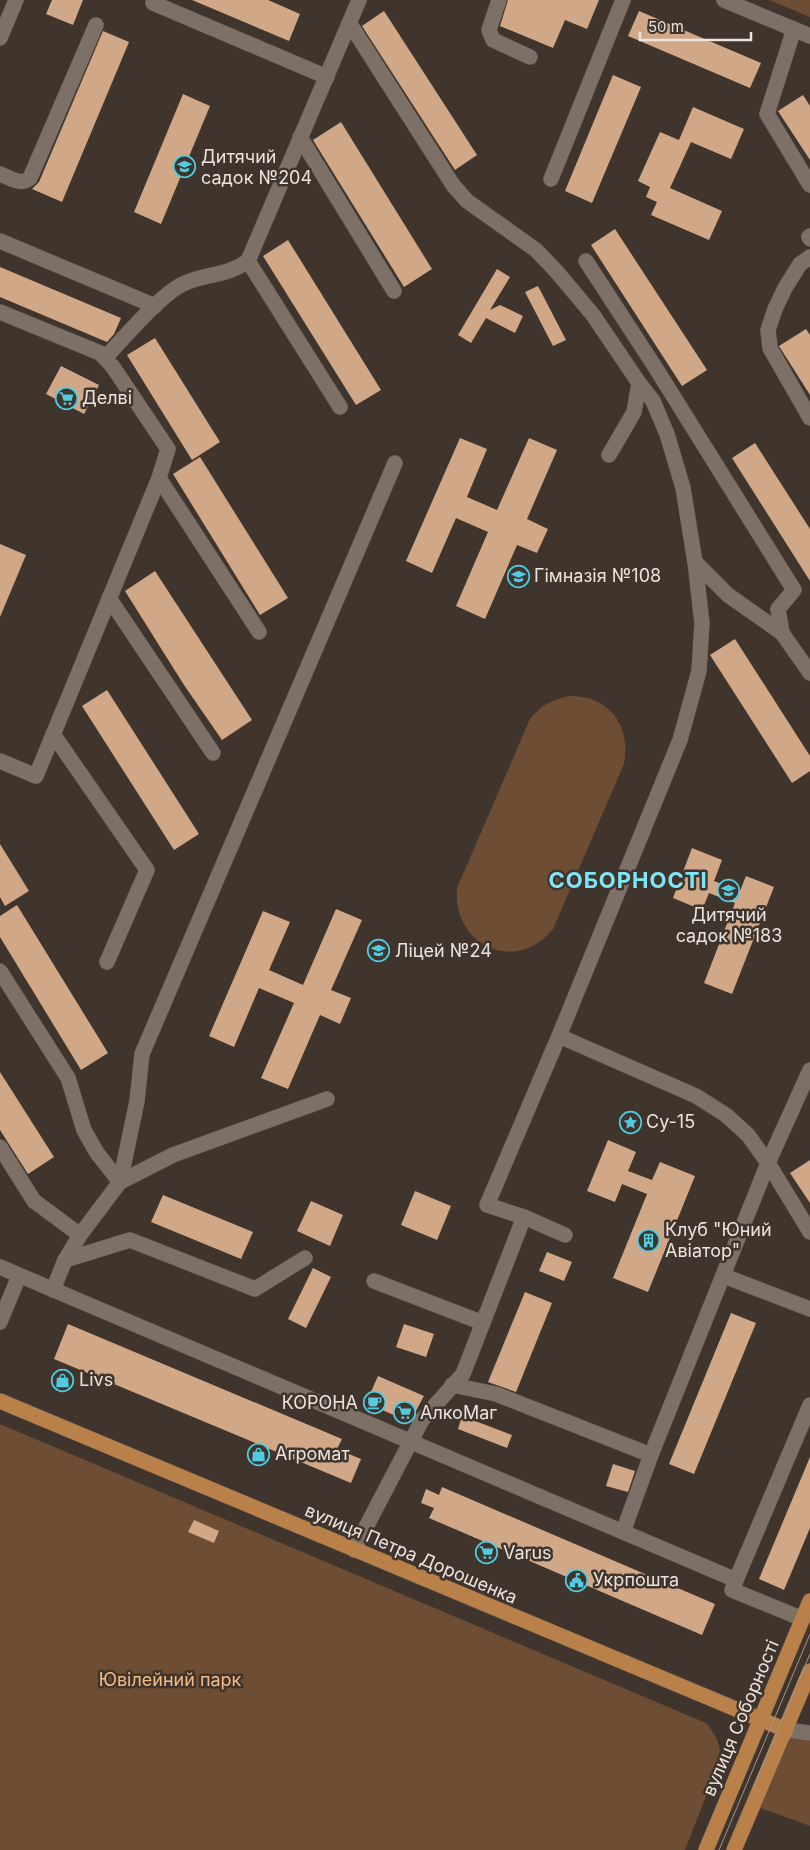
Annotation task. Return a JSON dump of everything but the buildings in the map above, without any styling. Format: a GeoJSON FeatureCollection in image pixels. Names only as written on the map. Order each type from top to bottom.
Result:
{"type":"FeatureCollection","features":[{"type":"Feature","properties":{"kind":"main road","name":"вулиця Петра Дорошенка"},"geometry":{"type":"LineString","coordinates":[[0,1401],[786,1730]]}},
{"type":"Feature","properties":{"kind":"main road","name":"вулиця Соборності"},"geometry":{"type":"LineString","coordinates":[[706,1850],[810,1601]]}},
{"type":"Feature","properties":{"kind":"main road"},"geometry":{"type":"LineString","coordinates":[[734,1850],[810,1671]]}},
{"type":"Feature","properties":{"kind":"street"},"geometry":{"type":"LineString","coordinates":[[0,38],[16,0]]}},
{"type":"Feature","properties":{"kind":"street"},"geometry":{"type":"LineString","coordinates":[[105,358],[170,292],[184,283],[236,269],[248,261],[359,0]]}},
{"type":"Feature","properties":{"kind":"street"},"geometry":{"type":"LineString","coordinates":[[499,0],[489,30],[493,40],[530,57]]}},
{"type":"Feature","properties":{"kind":"street"},"geometry":{"type":"LineString","coordinates":[[551,178],[623,0]]}},
{"type":"Feature","properties":{"kind":"street"},"geometry":{"type":"LineString","coordinates":[[724,0],[810,36]]}},
{"type":"Feature","properties":{"kind":"street"},"geometry":{"type":"LineString","coordinates":[[153,3],[327,77]]}},
{"type":"Feature","properties":{"kind":"street"},"geometry":{"type":"LineString","coordinates":[[350,24],[453,185],[466,201],[536,250],[593,315],[653,401],[667,434],[683,488],[695,562],[702,623],[699,671],[680,740],[559,1036],[487,1205],[524,1217],[565,1235]]}},
{"type":"Feature","properties":{"kind":"street"},"geometry":{"type":"LineString","coordinates":[[0,174],[21,183],[26,182],[30,178],[96,25]]}},
{"type":"Feature","properties":{"kind":"street"},"geometry":{"type":"LineString","coordinates":[[794,30],[767,114],[810,185]]}},
{"type":"Feature","properties":{"kind":"street"},"geometry":{"type":"LineString","coordinates":[[300,137],[394,291]]}},
{"type":"Feature","properties":{"kind":"street"},"geometry":{"type":"LineString","coordinates":[[0,241],[155,306]]}},
{"type":"Feature","properties":{"kind":"street"},"geometry":{"type":"LineString","coordinates":[[810,257],[800,264],[785,288],[768,330],[770,348],[810,418]]}},
{"type":"Feature","properties":{"kind":"street"},"geometry":{"type":"LineString","coordinates":[[248,261],[340,407]]}},
{"type":"Feature","properties":{"kind":"street"},"geometry":{"type":"LineString","coordinates":[[586,261],[794,590],[778,610],[782,633]]}},
{"type":"Feature","properties":{"kind":"street"},"geometry":{"type":"LineString","coordinates":[[0,312],[100,353],[113,367],[168,449],[159,478],[36,776],[0,760]]}},
{"type":"Feature","properties":{"kind":"street"},"geometry":{"type":"LineString","coordinates":[[609,456],[634,412],[640,383]]}},
{"type":"Feature","properties":{"kind":"street"},"geometry":{"type":"LineString","coordinates":[[120,1182],[136,1101],[142,1054],[395,463]]}},
{"type":"Feature","properties":{"kind":"street"},"geometry":{"type":"LineString","coordinates":[[159,478],[259,632]]}},
{"type":"Feature","properties":{"kind":"street"},"geometry":{"type":"LineString","coordinates":[[695,562],[728,595],[782,633],[810,673]]}},
{"type":"Feature","properties":{"kind":"street"},"geometry":{"type":"LineString","coordinates":[[109,598],[212,752]]}},
{"type":"Feature","properties":{"kind":"street"},"geometry":{"type":"LineString","coordinates":[[53,734],[147,870],[107,962]]}},
{"type":"Feature","properties":{"kind":"street"},"geometry":{"type":"LineString","coordinates":[[0,971],[68,1078],[84,1130],[98,1153],[120,1182]]}},
{"type":"Feature","properties":{"kind":"street"},"geometry":{"type":"LineString","coordinates":[[559,1036],[696,1096],[726,1115],[748,1135],[768,1163],[810,1232]]}},
{"type":"Feature","properties":{"kind":"street"},"geometry":{"type":"LineString","coordinates":[[623,1532],[650,1456],[768,1163],[810,1070]]}},
{"type":"Feature","properties":{"kind":"street"},"geometry":{"type":"LineString","coordinates":[[53,1290],[65,1260],[80,1234],[120,1182],[173,1155],[327,1099]]}},
{"type":"Feature","properties":{"kind":"street"},"geometry":{"type":"LineString","coordinates":[[0,1147],[34,1201],[80,1234]]}},
{"type":"Feature","properties":{"kind":"street"},"geometry":{"type":"LineString","coordinates":[[354,1550],[422,1420],[463,1374],[524,1217]]}},
{"type":"Feature","properties":{"kind":"street"},"geometry":{"type":"LineString","coordinates":[[65,1260],[130,1240],[255,1289],[305,1258]]}},
{"type":"Feature","properties":{"kind":"street"},"geometry":{"type":"LineString","coordinates":[[0,1267],[736,1580]]}},
{"type":"Feature","properties":{"kind":"street"},"geometry":{"type":"LineString","coordinates":[[0,1322],[19,1276]]}},
{"type":"Feature","properties":{"kind":"street"},"geometry":{"type":"LineString","coordinates":[[724,1276],[810,1309]]}},
{"type":"Feature","properties":{"kind":"street"},"geometry":{"type":"LineString","coordinates":[[374,1281],[483,1323]]}},
{"type":"Feature","properties":{"kind":"street"},"geometry":{"type":"LineString","coordinates":[[452,1385],[496,1394],[650,1456]]}},
{"type":"Feature","properties":{"kind":"street"},"geometry":{"type":"LineString","coordinates":[[803,1619],[732,1590],[810,1406]]}},
{"type":"Feature","properties":{"kind":"street","name":"вулиця Петра Дорошенка"},"geometry":{"type":"LineString","coordinates":[[786,1730],[810,1733]]}},
{"type":"Feature","properties":{"kind":"green space"},"geometry":{"type":"Polygon","coordinates":[[[769,0],[810,0],[810,17],[769,0]]]}},
{"type":"Feature","properties":{"kind":"green space"},"geometry":{"type":"Polygon","coordinates":[[[570,696],[584,697],[596,701],[607,707],[615,716],[621,726],[624,737],[624,764],[553,929],[538,943],[522,950],[505,952],[489,947],[475,939],[465,925],[458,908],[457,888],[530,719],[548,703],[570,696]]]}},
{"type":"Feature","properties":{"kind":"green space","name":"Ювілейний парк"},"geometry":{"type":"Polygon","coordinates":[[[0,1424],[706,1723],[717,1740],[720,1749],[720,1760],[685,1850],[0,1850],[0,1424]]]}},
{"type":"Feature","properties":{"kind":"green space"},"geometry":{"type":"Polygon","coordinates":[[[786,1730],[810,1733],[810,1826],[752,1805],[786,1730]]]}},
{"type":"Feature","properties":{"kind":"tram line"},"geometry":{"type":"LineString","coordinates":[[719,1850],[810,1634]]}},
{"type":"Feature","properties":{"kind":"tram line"},"geometry":{"type":"LineString","coordinates":[[753,1788],[810,1654]]}},
{"type":"Feature","properties":{"kind":"place","name":"Дитячий садок №204"},"geometry":{"type":"Point","coordinates":[185,167]}},
{"type":"Feature","properties":{"kind":"place","name":"Делві"},"geometry":{"type":"Point","coordinates":[66,398]}},
{"type":"Feature","properties":{"kind":"place","name":"Гімназія №108"},"geometry":{"type":"Point","coordinates":[518,576]}},
{"type":"Feature","properties":{"kind":"place","name":"Дитячий садок №183"},"geometry":{"type":"Point","coordinates":[729,890]}},
{"type":"Feature","properties":{"kind":"place","name":"Ліцей №24"},"geometry":{"type":"Point","coordinates":[379,951]}},
{"type":"Feature","properties":{"kind":"place","name":"Су-15"},"geometry":{"type":"Point","coordinates":[630,1122]}},
{"type":"Feature","properties":{"kind":"place","name":"Клуб \"Юний Авіатор\""},"geometry":{"type":"Point","coordinates":[649,1240]}},
{"type":"Feature","properties":{"kind":"place","name":"Livs"},"geometry":{"type":"Point","coordinates":[63,1380]}},
{"type":"Feature","properties":{"kind":"place","name":"КОРОНА"},"geometry":{"type":"Point","coordinates":[374,1403]}},
{"type":"Feature","properties":{"kind":"place","name":"АлкоМаг"},"geometry":{"type":"Point","coordinates":[404,1413]}},
{"type":"Feature","properties":{"kind":"place","name":"Агромат"},"geometry":{"type":"Point","coordinates":[259,1454]}},
{"type":"Feature","properties":{"kind":"place","name":"Varus"},"geometry":{"type":"Point","coordinates":[487,1553]}},
{"type":"Feature","properties":{"kind":"place","name":"Укрпошта"},"geometry":{"type":"Point","coordinates":[577,1580]}},
{"type":"Feature","properties":{"kind":"district","name":"СОБОРНОСТІ"},"geometry":{"type":"Point","coordinates":[628,880]}}]}
